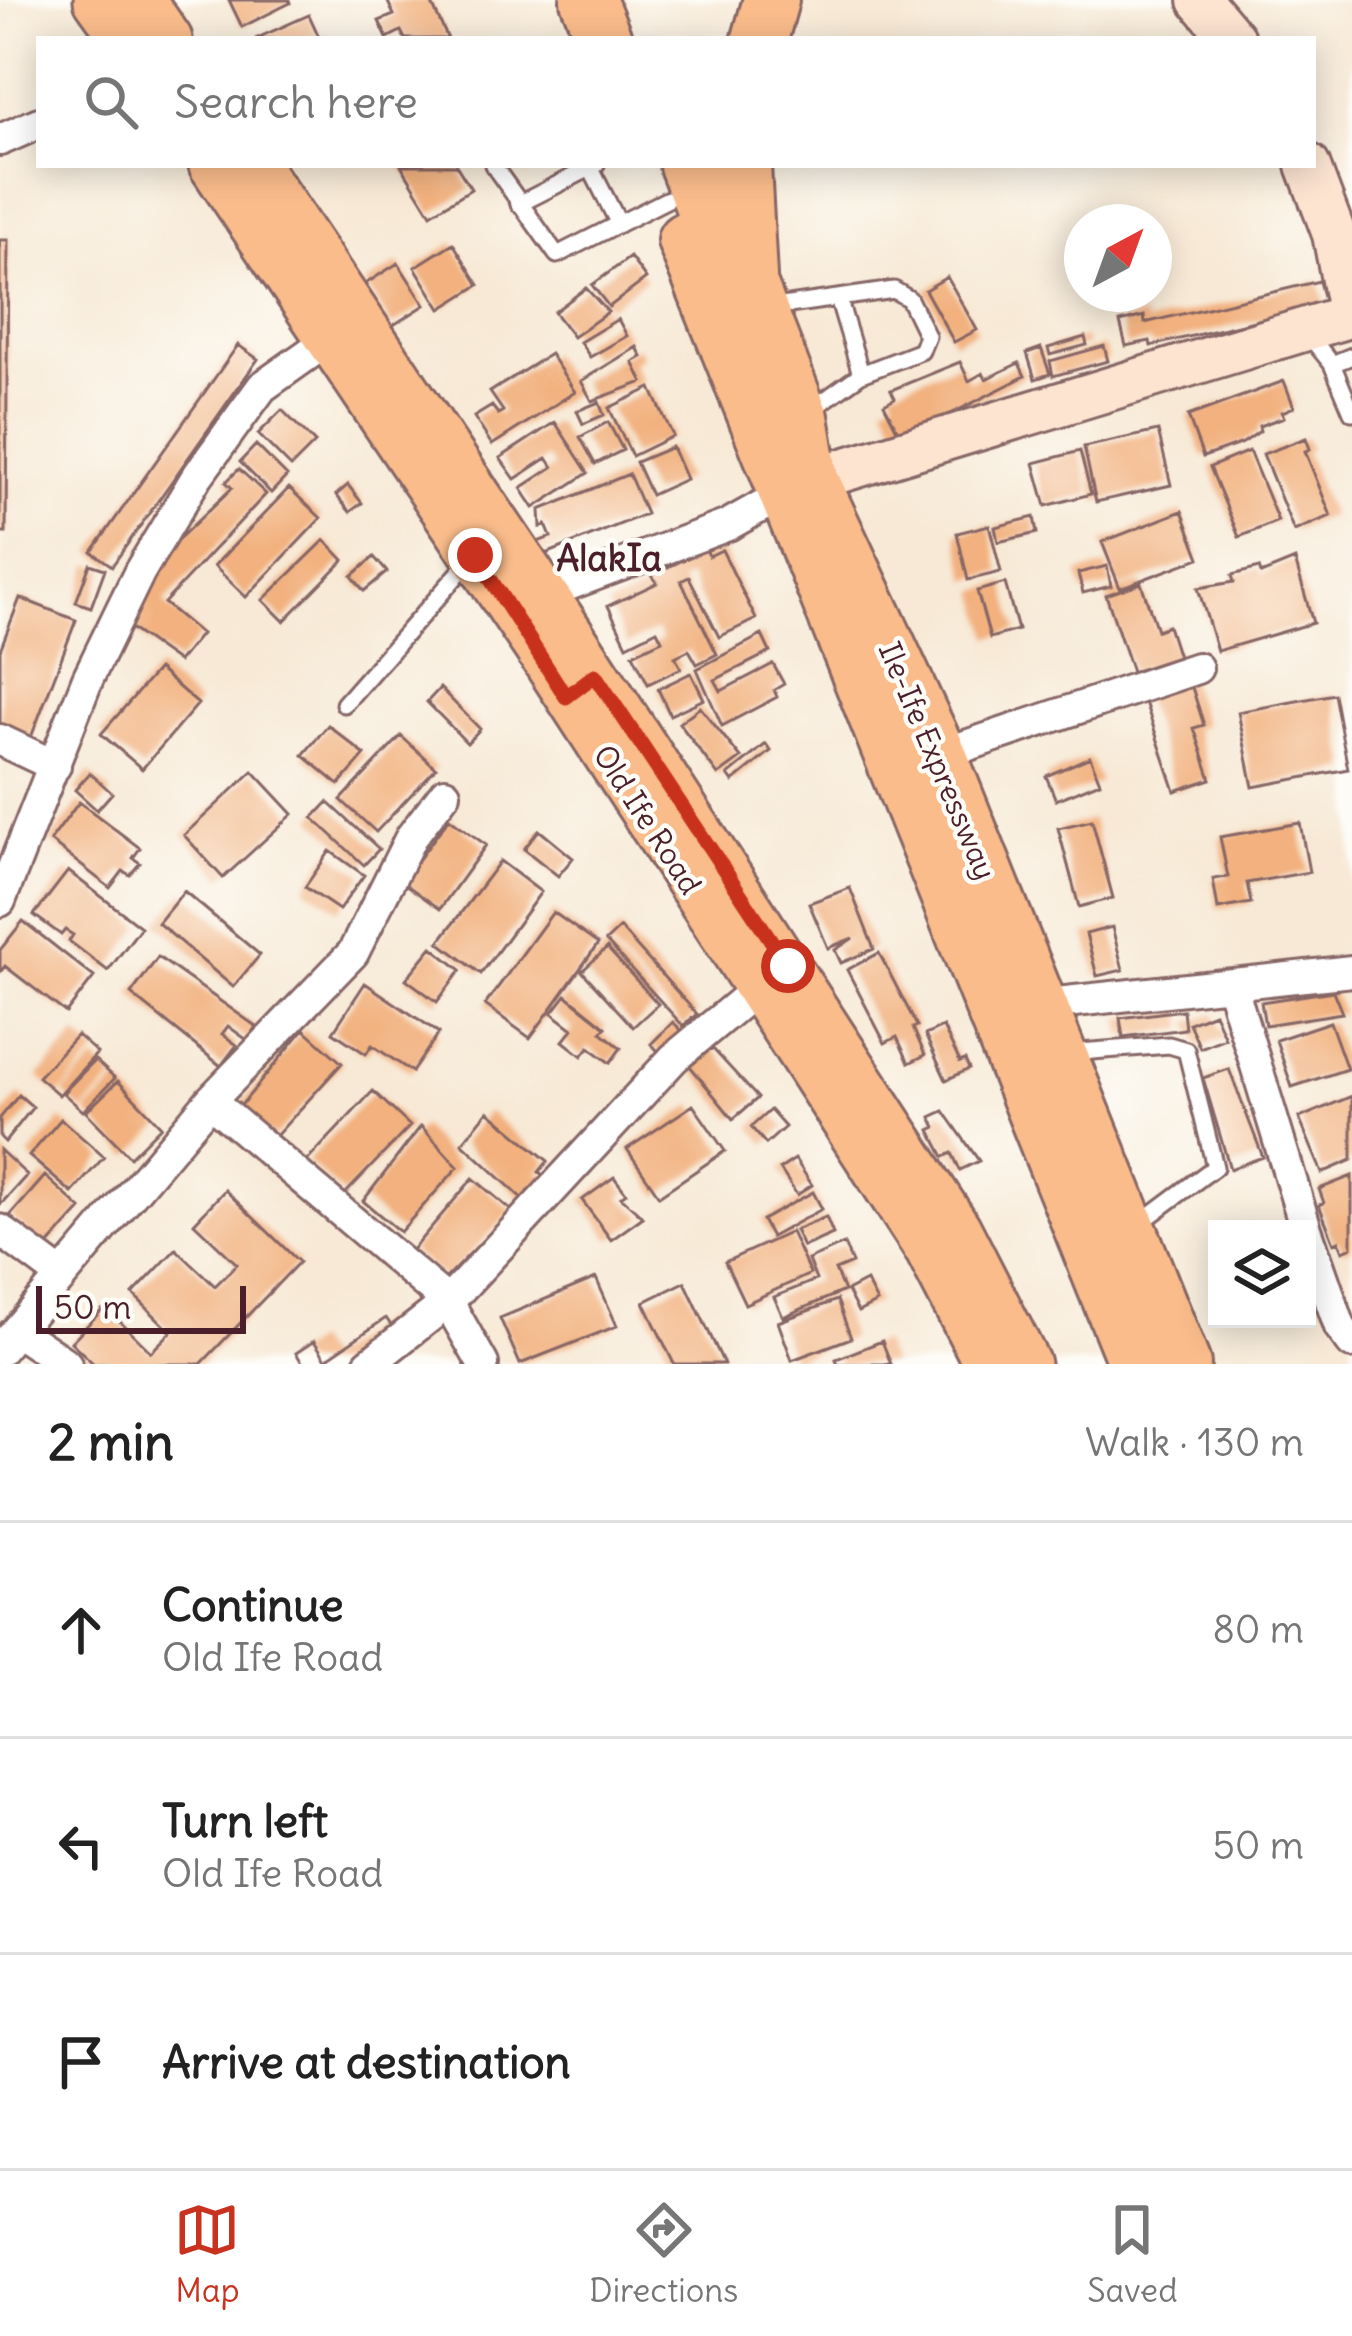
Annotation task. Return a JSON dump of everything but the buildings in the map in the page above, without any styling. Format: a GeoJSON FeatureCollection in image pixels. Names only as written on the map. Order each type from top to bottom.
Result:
{"type":"FeatureCollection","features":[{"type":"Feature","properties":{"kind":"highway"},"geometry":{"type":"LineString","coordinates":[[588,0],[603,36]]}},
{"type":"Feature","properties":{"kind":"highway"},"geometry":{"type":"LineString","coordinates":[[623,0],[637,36]]}},
{"type":"Feature","properties":{"kind":"highway"},"geometry":{"type":"LineString","coordinates":[[761,36],[771,0]]}},
{"type":"Feature","properties":{"kind":"highway"},"geometry":{"type":"LineString","coordinates":[[743,168],[743,233],[755,300]]}},
{"type":"Feature","properties":{"kind":"highway","name":"Ile-Ife Expressway"},"geometry":{"type":"LineString","coordinates":[[670,176],[728,271],[755,300],[801,417],[798,486],[939,754],[1183,1364]]}},
{"type":"Feature","properties":{"kind":"highway","name":"Ile-Ife Expressway"},"geometry":{"type":"LineString","coordinates":[[670,176],[798,486],[1136,1364]]}},
{"type":"Feature","properties":{"kind":"main road"},"geometry":{"type":"LineString","coordinates":[[98,0],[123,36]]}},
{"type":"Feature","properties":{"kind":"main road"},"geometry":{"type":"LineString","coordinates":[[142,0],[167,36]]}},
{"type":"Feature","properties":{"kind":"main road","name":"Old Ife Road"},"geometry":{"type":"LineString","coordinates":[[214,168],[475,555],[580,686],[958,1229],[1028,1364]]}},
{"type":"Feature","properties":{"kind":"main road","name":"Old Ife Road"},"geometry":{"type":"LineString","coordinates":[[258,168],[544,594],[580,686],[758,988],[928,1250],[987,1364]]}},
{"type":"Feature","properties":{"kind":"street"},"geometry":{"type":"LineString","coordinates":[[1200,0],[1230,36]]}},
{"type":"Feature","properties":{"kind":"street"},"geometry":{"type":"LineString","coordinates":[[0,140],[36,124]]}},
{"type":"Feature","properties":{"kind":"street"},"geometry":{"type":"LineString","coordinates":[[544,594],[728,525],[798,486],[1304,330],[1352,326],[1343,243],[1309,168]]}},
{"type":"Feature","properties":{"kind":"street"},"geometry":{"type":"LineString","coordinates":[[0,901],[88,678],[130,592],[196,478],[262,387],[331,338]]}},
{"type":"Feature","properties":{"kind":"street"},"geometry":{"type":"LineString","coordinates":[[939,754],[1197,668]]}},
{"type":"Feature","properties":{"kind":"street"},"geometry":{"type":"LineString","coordinates":[[0,740],[55,766]]}},
{"type":"Feature","properties":{"kind":"street"},"geometry":{"type":"LineString","coordinates":[[66,1364],[9,1340],[210,1102],[353,953],[411,837],[445,793]]}},
{"type":"Feature","properties":{"kind":"street"},"geometry":{"type":"LineString","coordinates":[[1048,1030],[1232,987],[1352,971]]}},
{"type":"Feature","properties":{"kind":"street"},"geometry":{"type":"LineString","coordinates":[[1232,987],[1303,1220]]}},
{"type":"Feature","properties":{"kind":"street"},"geometry":{"type":"LineString","coordinates":[[369,1364],[448,1302],[674,1058],[758,988]]}},
{"type":"Feature","properties":{"kind":"street"},"geometry":{"type":"LineString","coordinates":[[210,1102],[448,1302],[483,1364]]}},
{"type":"Feature","properties":{"kind":"street"},"geometry":{"type":"LineString","coordinates":[[0,1230],[62,1276]]}},
{"type":"Feature","properties":{"kind":"street"},"geometry":{"type":"LineString","coordinates":[[1316,1259],[1340,1327],[1352,1343]]}},
{"type":"Feature","properties":{"kind":"lane"},"geometry":{"type":"LineString","coordinates":[[495,168],[557,255],[619,224],[670,176]]}},
{"type":"Feature","properties":{"kind":"lane"},"geometry":{"type":"LineString","coordinates":[[519,204],[588,168]]}},
{"type":"Feature","properties":{"kind":"lane"},"geometry":{"type":"LineString","coordinates":[[593,168],[619,224]]}},
{"type":"Feature","properties":{"kind":"lane"},"geometry":{"type":"LineString","coordinates":[[755,300],[839,301],[902,293],[928,336],[921,351],[861,374],[801,417]]}},
{"type":"Feature","properties":{"kind":"lane"},"geometry":{"type":"LineString","coordinates":[[839,301],[861,374]]}},
{"type":"Feature","properties":{"kind":"lane"},"geometry":{"type":"LineString","coordinates":[[1333,364],[1352,326]]}},
{"type":"Feature","properties":{"kind":"lane"},"geometry":{"type":"LineString","coordinates":[[1304,330],[1333,364],[1352,412]]}},
{"type":"Feature","properties":{"kind":"lane"},"geometry":{"type":"LineString","coordinates":[[344,704],[475,555]]}},
{"type":"Feature","properties":{"kind":"lane"},"geometry":{"type":"LineString","coordinates":[[1048,1030],[1186,1050],[1215,1167],[1129,1231]]}},
{"type":"Feature","properties":{"kind":"district","name":"AlakIa"},"geometry":{"type":"Point","coordinates":[609,558]}},
{"type":"Feature","properties":{"kind":"route"},"geometry":{"type":"LineString","coordinates":[[475,555],[566,697],[595,675],[788,966]]}}]}
